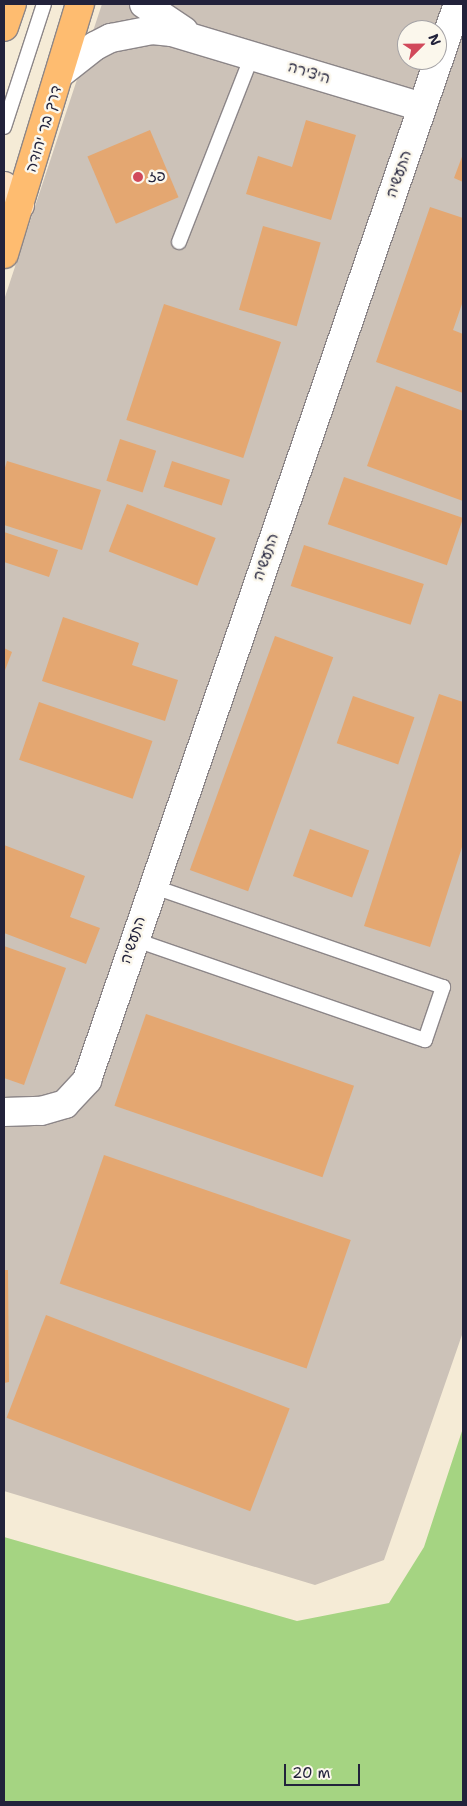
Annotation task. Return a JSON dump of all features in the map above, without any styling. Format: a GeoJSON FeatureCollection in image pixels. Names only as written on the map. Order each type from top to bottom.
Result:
{"type":"FeatureCollection","features":[{"type":"Feature","properties":{"kind":"main road"},"geometry":{"type":"LineString","coordinates":[[4,27],[12,4]]}},
{"type":"Feature","properties":{"kind":"main road","name":"דרך בר יהודה"},"geometry":{"type":"LineString","coordinates":[[4,254],[9,198],[62,72],[80,4]]}},
{"type":"Feature","properties":{"kind":"street","name":"היצירה"},"geometry":{"type":"LineString","coordinates":[[144,4],[171,24],[196,37],[252,56],[422,107]]}},
{"type":"Feature","properties":{"kind":"street","name":"התעשיה"},"geometry":{"type":"LineString","coordinates":[[4,1112],[41,1111],[64,1104],[87,1080],[133,939],[458,4]]}},
{"type":"Feature","properties":{"kind":"street","name":"היצירה"},"geometry":{"type":"LineString","coordinates":[[62,72],[95,46],[129,33],[152,30],[196,37]]}},
{"type":"Feature","properties":{"kind":"lane"},"geometry":{"type":"LineString","coordinates":[[4,127],[44,4]]}},
{"type":"Feature","properties":{"kind":"lane"},"geometry":{"type":"LineString","coordinates":[[179,242],[252,56]]}},
{"type":"Feature","properties":{"kind":"lane"},"geometry":{"type":"LineString","coordinates":[[133,939],[425,1040],[443,987],[152,886]]}},
{"type":"Feature","properties":{"kind":"shaded area"},"geometry":{"type":"Polygon","coordinates":[[[102,4],[463,4],[463,1332],[384,1560],[315,1585],[4,1491],[4,300],[102,4]]]}},
{"type":"Feature","properties":{"kind":"green space"},"geometry":{"type":"Polygon","coordinates":[[[463,1428],[463,1802],[4,1802],[4,1537],[297,1621],[389,1603],[424,1547],[463,1428]]]}},
{"type":"Feature","properties":{"kind":"building"},"geometry":{"type":"Polygon","coordinates":[[[306,120],[356,135],[331,220],[246,194],[258,156],[292,167],[306,120]]]}},
{"type":"Feature","properties":{"kind":"building"},"geometry":{"type":"Polygon","coordinates":[[[150,130],[179,197],[116,224],[87,157],[150,130]]]}},
{"type":"Feature","properties":{"kind":"building"},"geometry":{"type":"Polygon","coordinates":[[[463,154],[463,182],[454,178],[463,154]]]}},
{"type":"Feature","properties":{"kind":"building"},"geometry":{"type":"Polygon","coordinates":[[[430,207],[463,218],[463,301],[453,330],[463,334],[463,393],[376,362],[430,207]]]}},
{"type":"Feature","properties":{"kind":"building"},"geometry":{"type":"Polygon","coordinates":[[[263,226],[321,243],[297,326],[239,310],[263,226]]]}},
{"type":"Feature","properties":{"kind":"building"},"geometry":{"type":"Polygon","coordinates":[[[164,304],[281,342],[243,458],[126,420],[164,304]]]}},
{"type":"Feature","properties":{"kind":"building"},"geometry":{"type":"Polygon","coordinates":[[[396,386],[463,411],[463,501],[367,466],[396,386]]]}},
{"type":"Feature","properties":{"kind":"building"},"geometry":{"type":"Polygon","coordinates":[[[120,439],[156,451],[143,493],[106,481],[120,439]]]}},
{"type":"Feature","properties":{"kind":"building"},"geometry":{"type":"Polygon","coordinates":[[[7,461],[101,490],[82,550],[4,525],[4,471],[7,461]]]}},
{"type":"Feature","properties":{"kind":"building"},"geometry":{"type":"Polygon","coordinates":[[[172,461],[230,480],[222,506],[164,487],[172,461]]]}},
{"type":"Feature","properties":{"kind":"building"},"geometry":{"type":"Polygon","coordinates":[[[344,477],[463,518],[447,565],[328,524],[344,477]]]}},
{"type":"Feature","properties":{"kind":"building"},"geometry":{"type":"Polygon","coordinates":[[[127,504],[216,538],[197,586],[109,552],[127,504]]]}},
{"type":"Feature","properties":{"kind":"building"},"geometry":{"type":"Polygon","coordinates":[[[4,532],[58,550],[49,577],[4,562],[4,532]]]}},
{"type":"Feature","properties":{"kind":"building"},"geometry":{"type":"Polygon","coordinates":[[[304,545],[424,584],[411,625],[291,586],[304,545]]]}},
{"type":"Feature","properties":{"kind":"building"},"geometry":{"type":"Polygon","coordinates":[[[63,617],[139,643],[132,665],[178,680],[165,721],[42,681],[63,617]]]}},
{"type":"Feature","properties":{"kind":"building"},"geometry":{"type":"Polygon","coordinates":[[[275,636],[333,657],[248,891],[190,870],[275,636]]]}},
{"type":"Feature","properties":{"kind":"building"},"geometry":{"type":"Polygon","coordinates":[[[4,648],[12,652],[4,673],[4,648]]]}},
{"type":"Feature","properties":{"kind":"building"},"geometry":{"type":"Polygon","coordinates":[[[439,694],[463,702],[463,844],[430,947],[364,926],[439,694]]]}},
{"type":"Feature","properties":{"kind":"building"},"geometry":{"type":"Polygon","coordinates":[[[353,696],[414,717],[398,764],[337,743],[353,696]]]}},
{"type":"Feature","properties":{"kind":"building"},"geometry":{"type":"Polygon","coordinates":[[[39,702],[152,741],[133,799],[19,760],[39,702]]]}},
{"type":"Feature","properties":{"kind":"building"},"geometry":{"type":"Polygon","coordinates":[[[310,829],[369,851],[352,898],[293,876],[310,829]]]}},
{"type":"Feature","properties":{"kind":"building"},"geometry":{"type":"Polygon","coordinates":[[[4,845],[85,876],[70,917],[100,928],[86,964],[4,933],[4,845]]]}},
{"type":"Feature","properties":{"kind":"building"},"geometry":{"type":"Polygon","coordinates":[[[4,946],[66,968],[24,1085],[4,1078],[4,946]]]}},
{"type":"Feature","properties":{"kind":"building"},"geometry":{"type":"Polygon","coordinates":[[[146,1014],[354,1086],[322,1177],[114,1106],[146,1014]]]}},
{"type":"Feature","properties":{"kind":"building"},"geometry":{"type":"Polygon","coordinates":[[[104,1155],[351,1240],[307,1369],[60,1284],[104,1155]]]}},
{"type":"Feature","properties":{"kind":"building"},"geometry":{"type":"Polygon","coordinates":[[[4,1270],[8,1270],[9,1382],[4,1383],[4,1270]]]}},
{"type":"Feature","properties":{"kind":"building"},"geometry":{"type":"Polygon","coordinates":[[[46,1315],[290,1409],[250,1511],[7,1418],[46,1315]]]}},
{"type":"Feature","properties":{"kind":"place","name":"פז"},"geometry":{"type":"Point","coordinates":[138,177]}}]}
